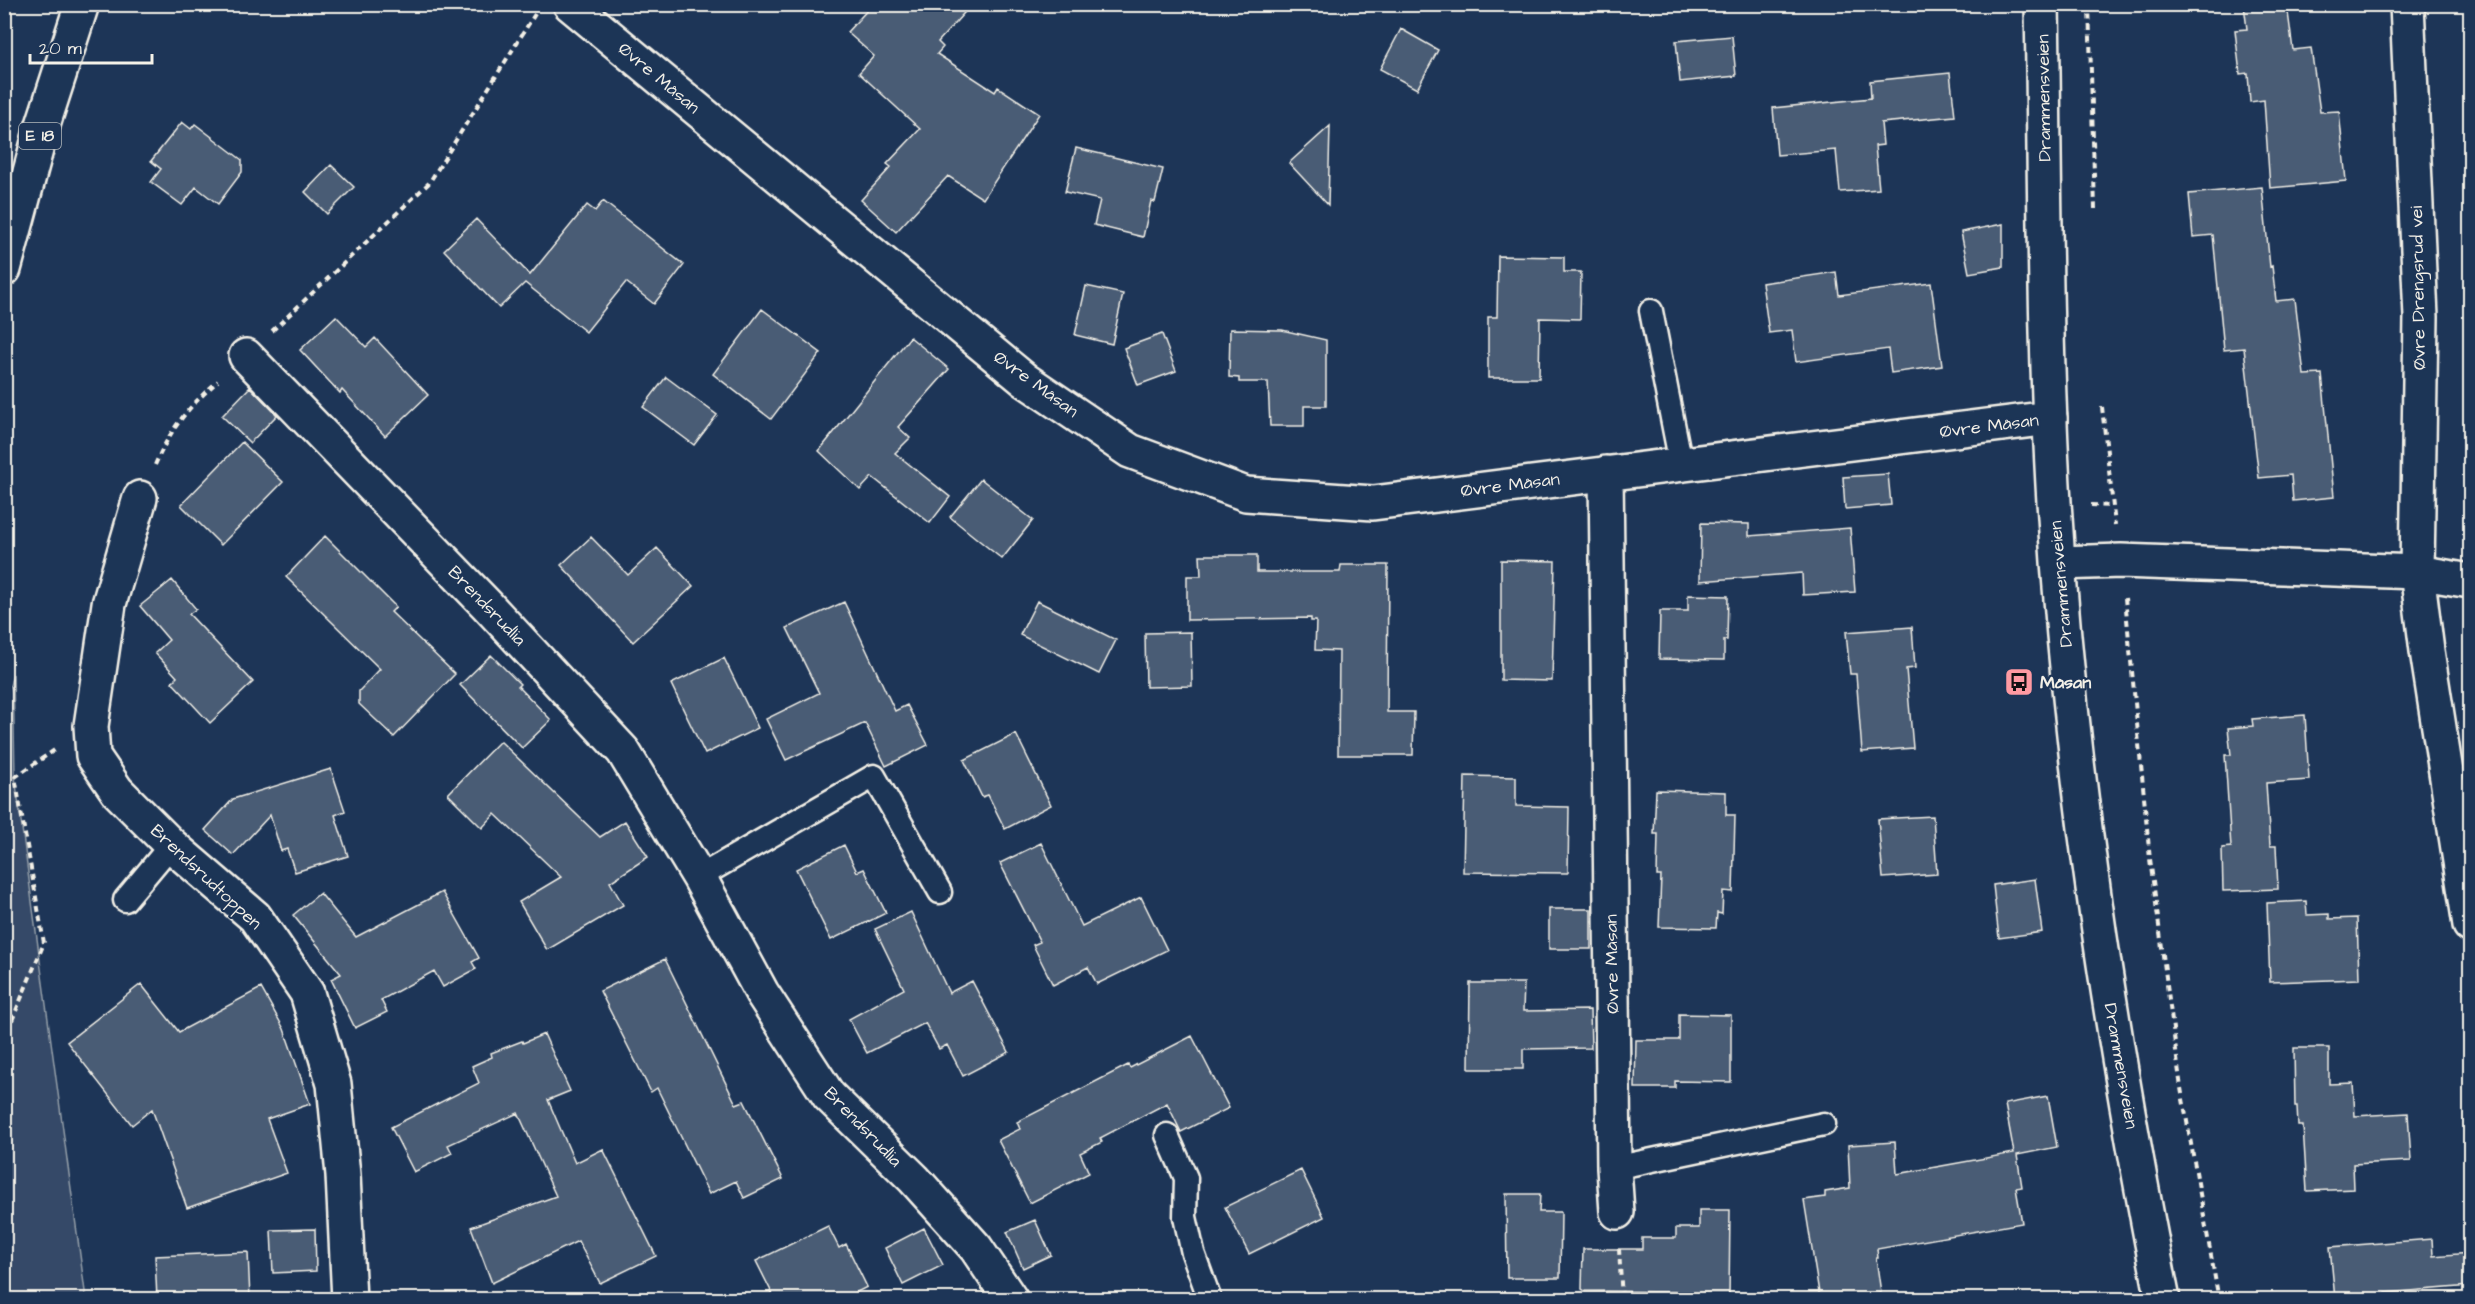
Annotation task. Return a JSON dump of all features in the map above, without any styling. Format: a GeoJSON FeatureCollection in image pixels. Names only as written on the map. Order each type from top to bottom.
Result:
{"type":"FeatureCollection","features":[{"type":"Feature","properties":{"kind":"main road","name":"E 18"},"geometry":{"type":"LineString","coordinates":[[4,269],[41,131],[82,4]]}},
{"type":"Feature","properties":{"kind":"main road","name":"Øvre Måsan"},"geometry":{"type":"LineString","coordinates":[[570,4],[1025,380],[1130,451],[1246,494],[1373,503],[2050,418]]}},
{"type":"Feature","properties":{"kind":"main road","name":"Drammensveien"},"geometry":{"type":"LineString","coordinates":[[2042,4],[2050,418],[2059,563],[2078,783],[2096,910],[2144,1201],[2163,1299]]}},
{"type":"Feature","properties":{"kind":"main road","name":"Øvre Drengsrud vei"},"geometry":{"type":"LineString","coordinates":[[2407,4],[2421,317],[2417,572],[2427,651],[2470,925]]}},
{"type":"Feature","properties":{"kind":"main road","name":"Brendsrudlia"},"geometry":{"type":"LineString","coordinates":[[246,356],[487,605],[622,751],[699,877],[762,993],[829,1095],[914,1179],[976,1248],[1011,1299]]}},
{"type":"Feature","properties":{"kind":"main road","name":"Øvre Måsan"},"geometry":{"type":"LineString","coordinates":[[1606,473],[1614,1168],[1617,1212]]}},
{"type":"Feature","properties":{"kind":"main road","name":"Brendsrudtoppen"},"geometry":{"type":"LineString","coordinates":[[140,498],[109,604],[91,726],[93,756],[117,791],[171,845],[255,917],[307,993],[334,1084],[343,1175],[349,1299]]}},
{"type":"Feature","properties":{"kind":"main road"},"geometry":{"type":"LineString","coordinates":[[2059,563],[2121,561],[2417,572],[2470,581]]}},
{"type":"Feature","properties":{"kind":"lane"},"geometry":{"type":"LineString","coordinates":[[1651,311],[1681,464]]}},
{"type":"Feature","properties":{"kind":"lane"},"geometry":{"type":"LineString","coordinates":[[699,877],[873,776],[940,892]]}},
{"type":"Feature","properties":{"kind":"lane"},"geometry":{"type":"LineString","coordinates":[[125,900],[171,845]]}},
{"type":"Feature","properties":{"kind":"lane"},"geometry":{"type":"LineString","coordinates":[[1614,1168],[1824,1124]]}},
{"type":"Feature","properties":{"kind":"lane"},"geometry":{"type":"LineString","coordinates":[[1167,1135],[1186,1178],[1185,1217],[1193,1253],[1210,1299]]}},
{"type":"Feature","properties":{"kind":"path"},"geometry":{"type":"LineString","coordinates":[[140,498],[164,443],[191,404],[246,356],[429,183],[541,4]]}},
{"type":"Feature","properties":{"kind":"path"},"geometry":{"type":"LineString","coordinates":[[2089,4],[2095,209]]}},
{"type":"Feature","properties":{"kind":"path"},"geometry":{"type":"LineString","coordinates":[[2102,407],[2111,506],[2115,526]]}},
{"type":"Feature","properties":{"kind":"path"},"geometry":{"type":"LineString","coordinates":[[2124,589],[2151,871],[2181,1088],[2219,1299]]}},
{"type":"Feature","properties":{"kind":"path"},"geometry":{"type":"LineString","coordinates":[[4,1040],[44,943],[15,777],[91,726]]}},
{"type":"Feature","properties":{"kind":"path"},"geometry":{"type":"LineString","coordinates":[[1617,1212],[1622,1299]]}},
{"type":"Feature","properties":{"kind":"shaded area"},"geometry":{"type":"Polygon","coordinates":[[[13,674],[15,777],[86,1299],[5,1299],[4,709],[13,674]]]}},
{"type":"Feature","properties":{"kind":"building"},"geometry":{"type":"Polygon","coordinates":[[[873,4],[972,4],[938,42],[943,47],[937,54],[995,92],[998,87],[1039,114],[983,199],[948,176],[896,232],[861,200],[891,167],[887,164],[920,129],[859,73],[874,56],[847,32],[873,4]]]}},
{"type":"Feature","properties":{"kind":"building"},"geometry":{"type":"Polygon","coordinates":[[[2244,5],[2287,5],[2293,50],[2311,48],[2320,112],[2339,111],[2346,181],[2270,188],[2264,100],[2250,102],[2248,73],[2240,74],[2235,30],[2247,29],[2244,5]]]}},
{"type":"Feature","properties":{"kind":"building"},"geometry":{"type":"Polygon","coordinates":[[[1401,29],[1438,50],[1417,89],[1380,69],[1401,29]]]}},
{"type":"Feature","properties":{"kind":"building"},"geometry":{"type":"Polygon","coordinates":[[[1732,36],[1736,76],[1680,82],[1676,41],[1732,36]]]}},
{"type":"Feature","properties":{"kind":"building"},"geometry":{"type":"Polygon","coordinates":[[[1950,73],[1955,116],[1881,123],[1883,145],[1875,146],[1879,189],[1840,192],[1836,150],[1777,155],[1773,108],[1871,98],[1870,81],[1950,73]]]}},
{"type":"Feature","properties":{"kind":"building"},"geometry":{"type":"Polygon","coordinates":[[[182,122],[191,129],[195,124],[242,160],[242,172],[218,204],[196,187],[182,205],[151,182],[161,169],[151,161],[182,122]]]}},
{"type":"Feature","properties":{"kind":"building"},"geometry":{"type":"Polygon","coordinates":[[[1330,126],[1328,205],[1289,163],[1330,126]]]}},
{"type":"Feature","properties":{"kind":"building"},"geometry":{"type":"Polygon","coordinates":[[[1076,148],[1163,169],[1155,202],[1151,201],[1143,237],[1094,225],[1100,200],[1065,192],[1076,148]]]}},
{"type":"Feature","properties":{"kind":"building"},"geometry":{"type":"Polygon","coordinates":[[[331,165],[354,187],[327,214],[305,192],[331,165]]]}},
{"type":"Feature","properties":{"kind":"building"},"geometry":{"type":"Polygon","coordinates":[[[2262,187],[2270,267],[2272,266],[2276,301],[2295,299],[2304,375],[2322,374],[2334,497],[2293,501],[2291,475],[2259,478],[2244,348],[2224,350],[2213,235],[2193,237],[2189,194],[2262,187]]]}},
{"type":"Feature","properties":{"kind":"building"},"geometry":{"type":"Polygon","coordinates":[[[603,201],[684,265],[654,304],[626,282],[586,332],[525,283],[499,308],[444,250],[476,219],[530,275],[587,205],[595,211],[603,201]]]}},
{"type":"Feature","properties":{"kind":"building"},"geometry":{"type":"Polygon","coordinates":[[[2003,224],[2003,267],[1969,273],[1961,232],[2003,224]]]}},
{"type":"Feature","properties":{"kind":"building"},"geometry":{"type":"Polygon","coordinates":[[[1498,256],[1564,257],[1564,272],[1581,272],[1580,319],[1540,318],[1539,378],[1488,378],[1488,317],[1497,317],[1498,256]]]}},
{"type":"Feature","properties":{"kind":"building"},"geometry":{"type":"Polygon","coordinates":[[[1836,272],[1839,295],[1931,283],[1942,366],[1891,373],[1888,349],[1796,362],[1792,330],[1769,333],[1762,283],[1836,272]]]}},
{"type":"Feature","properties":{"kind":"building"},"geometry":{"type":"Polygon","coordinates":[[[1086,286],[1123,294],[1112,344],[1075,335],[1086,286]]]}},
{"type":"Feature","properties":{"kind":"building"},"geometry":{"type":"Polygon","coordinates":[[[762,309],[821,353],[771,419],[713,374],[762,309]]]}},
{"type":"Feature","properties":{"kind":"building"},"geometry":{"type":"Polygon","coordinates":[[[336,316],[366,347],[375,338],[428,395],[385,436],[300,350],[336,316]]]}},
{"type":"Feature","properties":{"kind":"building"},"geometry":{"type":"Polygon","coordinates":[[[1230,329],[1282,330],[1326,340],[1326,406],[1304,406],[1304,426],[1270,426],[1268,382],[1239,382],[1239,378],[1229,377],[1230,329]]]}},
{"type":"Feature","properties":{"kind":"building"},"geometry":{"type":"Polygon","coordinates":[[[1162,334],[1176,371],[1138,385],[1124,348],[1162,334]]]}},
{"type":"Feature","properties":{"kind":"building"},"geometry":{"type":"Polygon","coordinates":[[[910,337],[949,369],[898,427],[910,438],[895,453],[950,497],[930,523],[872,477],[860,490],[819,451],[910,337]]]}},
{"type":"Feature","properties":{"kind":"building"},"geometry":{"type":"Polygon","coordinates":[[[666,377],[717,415],[694,445],[643,407],[666,377]]]}},
{"type":"Feature","properties":{"kind":"building"},"geometry":{"type":"Polygon","coordinates":[[[250,387],[277,415],[250,443],[222,416],[250,387]]]}},
{"type":"Feature","properties":{"kind":"building"},"geometry":{"type":"Polygon","coordinates":[[[242,442],[283,482],[221,545],[181,505],[242,442]]]}},
{"type":"Feature","properties":{"kind":"building"},"geometry":{"type":"Polygon","coordinates":[[[1888,474],[1891,505],[1845,509],[1843,477],[1888,474]]]}},
{"type":"Feature","properties":{"kind":"building"},"geometry":{"type":"Polygon","coordinates":[[[981,479],[1033,520],[1002,559],[950,517],[981,479]]]}},
{"type":"Feature","properties":{"kind":"building"},"geometry":{"type":"Polygon","coordinates":[[[1701,523],[1749,524],[1749,536],[1850,528],[1855,592],[1803,595],[1802,573],[1700,581],[1701,523]]]}},
{"type":"Feature","properties":{"kind":"building"},"geometry":{"type":"Polygon","coordinates":[[[325,536],[396,607],[391,612],[455,674],[394,737],[359,704],[359,691],[380,669],[286,577],[325,536]]]}},
{"type":"Feature","properties":{"kind":"building"},"geometry":{"type":"Polygon","coordinates":[[[591,537],[628,575],[657,548],[693,586],[633,642],[561,565],[591,537]]]}},
{"type":"Feature","properties":{"kind":"building"},"geometry":{"type":"Polygon","coordinates":[[[1200,555],[1257,555],[1257,572],[1340,572],[1341,565],[1388,565],[1387,712],[1414,712],[1413,755],[1338,755],[1339,651],[1315,650],[1316,621],[1311,621],[1311,618],[1187,620],[1187,576],[1201,576],[1200,555]]]}},
{"type":"Feature","properties":{"kind":"building"},"geometry":{"type":"Polygon","coordinates":[[[1501,560],[1555,561],[1552,681],[1501,680],[1501,560]]]}},
{"type":"Feature","properties":{"kind":"building"},"geometry":{"type":"Polygon","coordinates":[[[172,580],[196,609],[189,614],[253,682],[210,723],[172,682],[177,677],[155,653],[169,640],[140,606],[172,580]]]}},
{"type":"Feature","properties":{"kind":"building"},"geometry":{"type":"Polygon","coordinates":[[[1688,595],[1728,596],[1724,660],[1659,659],[1660,611],[1688,611],[1688,595]]]}},
{"type":"Feature","properties":{"kind":"building"},"geometry":{"type":"Polygon","coordinates":[[[1037,601],[1116,640],[1099,674],[1020,635],[1037,601]]]}},
{"type":"Feature","properties":{"kind":"building"},"geometry":{"type":"Polygon","coordinates":[[[844,602],[895,711],[907,705],[928,745],[886,766],[865,723],[786,760],[766,719],[819,693],[787,628],[844,602]]]}},
{"type":"Feature","properties":{"kind":"building"},"geometry":{"type":"Polygon","coordinates":[[[1912,627],[1915,668],[1906,669],[1913,748],[1862,752],[1856,674],[1850,674],[1846,632],[1912,627]]]}},
{"type":"Feature","properties":{"kind":"building"},"geometry":{"type":"Polygon","coordinates":[[[1191,632],[1192,686],[1146,687],[1145,633],[1191,632]]]}},
{"type":"Feature","properties":{"kind":"building"},"geometry":{"type":"Polygon","coordinates":[[[491,655],[551,720],[522,748],[460,685],[491,655]]]}},
{"type":"Feature","properties":{"kind":"building"},"geometry":{"type":"Polygon","coordinates":[[[724,658],[758,728],[705,754],[671,684],[724,658]]]}},
{"type":"Feature","properties":{"kind":"building"},"geometry":{"type":"Polygon","coordinates":[[[2305,715],[2309,780],[2266,783],[2270,846],[2276,846],[2278,889],[2223,891],[2222,848],[2231,847],[2225,755],[2231,755],[2228,728],[2253,726],[2252,719],[2305,715]]]}},
{"type":"Feature","properties":{"kind":"building"},"geometry":{"type":"Polygon","coordinates":[[[1016,734],[1051,805],[1005,829],[988,795],[982,797],[964,760],[1016,734]]]}},
{"type":"Feature","properties":{"kind":"building"},"geometry":{"type":"Polygon","coordinates":[[[500,741],[600,837],[625,821],[648,857],[610,882],[623,905],[547,950],[519,902],[561,877],[495,814],[482,828],[448,794],[500,741]]]}},
{"type":"Feature","properties":{"kind":"building"},"geometry":{"type":"Polygon","coordinates":[[[331,769],[345,811],[335,815],[348,856],[295,872],[287,849],[281,851],[270,815],[233,855],[205,830],[233,799],[331,769]]]}},
{"type":"Feature","properties":{"kind":"building"},"geometry":{"type":"Polygon","coordinates":[[[1465,776],[1516,777],[1516,806],[1569,807],[1568,873],[1463,872],[1465,776]]]}},
{"type":"Feature","properties":{"kind":"building"},"geometry":{"type":"Polygon","coordinates":[[[1656,790],[1726,792],[1726,815],[1735,815],[1733,892],[1723,891],[1722,914],[1717,913],[1716,928],[1659,927],[1661,876],[1657,876],[1658,834],[1654,834],[1656,790]]]}},
{"type":"Feature","properties":{"kind":"building"},"geometry":{"type":"Polygon","coordinates":[[[1933,816],[1937,874],[1883,878],[1878,819],[1933,816]]]}},
{"type":"Feature","properties":{"kind":"building"},"geometry":{"type":"Polygon","coordinates":[[[1041,843],[1082,926],[1141,897],[1167,950],[1097,984],[1088,967],[1053,985],[1033,945],[1040,942],[1000,863],[1041,843]]]}},
{"type":"Feature","properties":{"kind":"building"},"geometry":{"type":"Polygon","coordinates":[[[844,845],[857,872],[864,869],[886,913],[831,940],[796,869],[844,845]]]}},
{"type":"Feature","properties":{"kind":"building"},"geometry":{"type":"Polygon","coordinates":[[[2035,879],[2042,932],[1999,938],[1993,885],[2035,879]]]}},
{"type":"Feature","properties":{"kind":"building"},"geometry":{"type":"Polygon","coordinates":[[[442,892],[479,958],[472,962],[476,969],[443,987],[434,971],[381,1000],[387,1012],[355,1028],[331,979],[341,974],[293,915],[320,893],[356,937],[442,892]]]}},
{"type":"Feature","properties":{"kind":"building"},"geometry":{"type":"Polygon","coordinates":[[[2306,901],[2307,915],[2329,914],[2329,919],[2357,918],[2359,979],[2270,982],[2267,903],[2306,901]]]}},
{"type":"Feature","properties":{"kind":"building"},"geometry":{"type":"Polygon","coordinates":[[[1549,909],[1591,909],[1591,949],[1549,949],[1549,909]]]}},
{"type":"Feature","properties":{"kind":"building"},"geometry":{"type":"Polygon","coordinates":[[[911,912],[949,993],[972,981],[1009,1052],[963,1076],[947,1045],[939,1049],[925,1023],[867,1053],[849,1019],[904,989],[875,929],[911,912]]]}},
{"type":"Feature","properties":{"kind":"building"},"geometry":{"type":"Polygon","coordinates":[[[665,959],[736,1104],[744,1101],[783,1179],[744,1198],[736,1181],[709,1194],[657,1088],[651,1092],[600,991],[665,959]]]}},
{"type":"Feature","properties":{"kind":"building"},"geometry":{"type":"Polygon","coordinates":[[[1470,983],[1524,983],[1523,1011],[1590,1010],[1591,1048],[1523,1049],[1523,1069],[1469,1069],[1470,983]]]}},
{"type":"Feature","properties":{"kind":"building"},"geometry":{"type":"Polygon","coordinates":[[[141,984],[179,1032],[261,988],[284,1029],[310,1104],[267,1119],[287,1173],[187,1208],[152,1109],[132,1125],[67,1042],[141,984]]]}},
{"type":"Feature","properties":{"kind":"building"},"geometry":{"type":"Polygon","coordinates":[[[1679,1014],[1731,1015],[1731,1082],[1675,1081],[1675,1088],[1635,1088],[1636,1040],[1679,1040],[1679,1014]]]}},
{"type":"Feature","properties":{"kind":"building"},"geometry":{"type":"Polygon","coordinates":[[[544,1034],[570,1091],[548,1100],[575,1163],[603,1149],[656,1256],[600,1283],[578,1241],[492,1283],[471,1227],[556,1196],[518,1113],[448,1145],[452,1153],[414,1172],[391,1127],[479,1083],[472,1066],[492,1057],[491,1053],[544,1034]]]}},
{"type":"Feature","properties":{"kind":"building"},"geometry":{"type":"Polygon","coordinates":[[[1192,1036],[1229,1108],[1181,1132],[1167,1103],[1100,1138],[1102,1142],[1080,1153],[1089,1173],[1030,1203],[998,1140],[1020,1129],[1017,1122],[1128,1065],[1130,1068],[1192,1036]]]}},
{"type":"Feature","properties":{"kind":"building"},"geometry":{"type":"Polygon","coordinates":[[[2294,1048],[2329,1048],[2329,1084],[2353,1083],[2355,1116],[2408,1113],[2411,1161],[2353,1164],[2354,1189],[2307,1191],[2303,1126],[2298,1126],[2297,1106],[2295,1106],[2294,1048]]]}},
{"type":"Feature","properties":{"kind":"building"},"geometry":{"type":"Polygon","coordinates":[[[2048,1096],[2057,1147],[2017,1155],[2022,1187],[2016,1188],[2022,1223],[1877,1249],[1878,1258],[1876,1258],[1881,1293],[1842,1299],[1820,1299],[1804,1200],[1825,1197],[1825,1192],[1850,1188],[1848,1145],[1895,1142],[1897,1174],[2014,1153],[2005,1104],[2048,1096]]]}},
{"type":"Feature","properties":{"kind":"building"},"geometry":{"type":"Polygon","coordinates":[[[1301,1170],[1324,1217],[1249,1254],[1225,1207],[1301,1170]]]}},
{"type":"Feature","properties":{"kind":"building"},"geometry":{"type":"Polygon","coordinates":[[[1506,1194],[1540,1194],[1539,1212],[1561,1212],[1560,1278],[1507,1278],[1506,1194]]]}},
{"type":"Feature","properties":{"kind":"building"},"geometry":{"type":"Polygon","coordinates":[[[1699,1210],[1730,1210],[1729,1299],[1701,1299],[1700,1294],[1675,1294],[1675,1292],[1585,1291],[1582,1289],[1583,1249],[1642,1249],[1642,1238],[1676,1238],[1676,1228],[1699,1228],[1699,1210]]]}},
{"type":"Feature","properties":{"kind":"building"},"geometry":{"type":"Polygon","coordinates":[[[1035,1220],[1051,1255],[1023,1268],[1007,1232],[1035,1220]]]}},
{"type":"Feature","properties":{"kind":"building"},"geometry":{"type":"Polygon","coordinates":[[[828,1226],[839,1248],[846,1244],[867,1287],[843,1299],[775,1299],[756,1261],[828,1226]]]}},
{"type":"Feature","properties":{"kind":"building"},"geometry":{"type":"Polygon","coordinates":[[[924,1228],[943,1265],[903,1285],[885,1248],[924,1228]]]}},
{"type":"Feature","properties":{"kind":"building"},"geometry":{"type":"Polygon","coordinates":[[[315,1229],[316,1271],[273,1273],[271,1230],[315,1229]]]}},
{"type":"Feature","properties":{"kind":"building"},"geometry":{"type":"Polygon","coordinates":[[[2432,1239],[2433,1256],[2470,1253],[2470,1286],[2386,1293],[2386,1299],[2335,1299],[2330,1247],[2432,1239]]]}},
{"type":"Feature","properties":{"kind":"building"},"geometry":{"type":"Polygon","coordinates":[[[248,1252],[250,1299],[157,1299],[155,1256],[248,1252]]]}},
{"type":"Feature","properties":{"kind":"place","name":"Måsan"},"geometry":{"type":"Point","coordinates":[2019,682]}}]}
